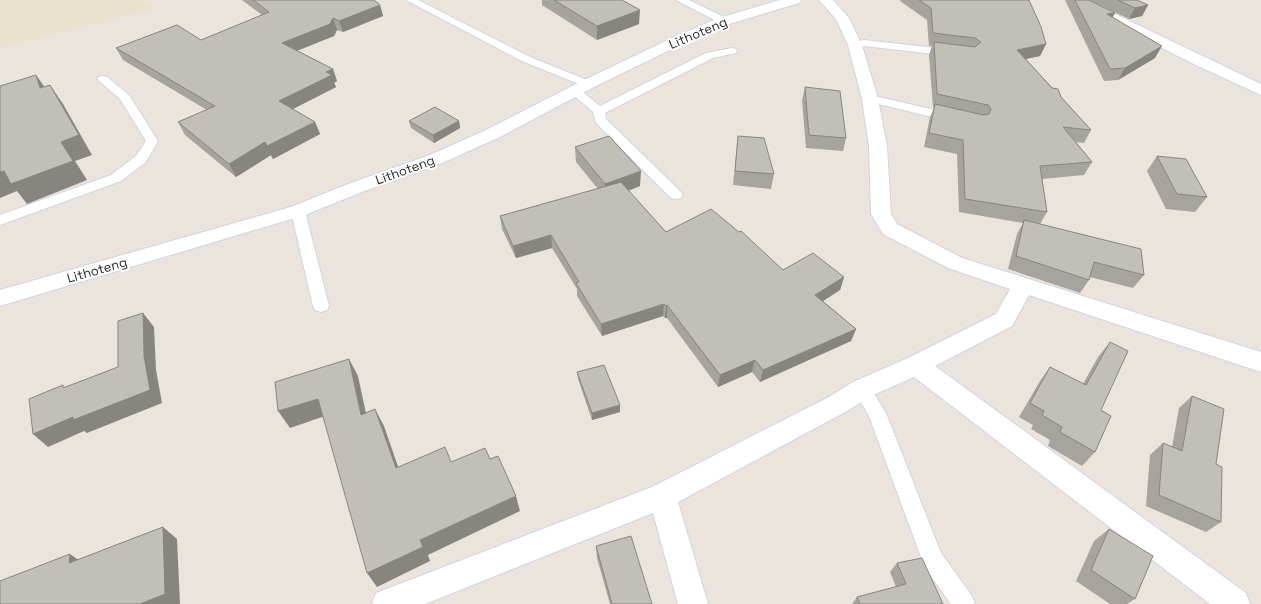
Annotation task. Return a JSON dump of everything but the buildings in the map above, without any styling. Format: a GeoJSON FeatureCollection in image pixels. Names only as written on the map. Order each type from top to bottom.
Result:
{"type":"FeatureCollection","features":[{"type":"Feature","properties":{"kind":"street","name":"Lithoteng"},"geometry":{"type":"LineString","coordinates":[[0,298],[298,211],[355,188],[436,159],[494,133],[678,41],[724,21],[794,0]]}},
{"type":"Feature","properties":{"kind":"street"},"geometry":{"type":"LineString","coordinates":[[826,0],[842,18],[855,45],[870,99],[878,146],[881,214],[890,229],[955,263],[1261,362]]}},
{"type":"Feature","properties":{"kind":"street"},"geometry":{"type":"LineString","coordinates":[[1076,0],[1261,90]]}},
{"type":"Feature","properties":{"kind":"street"},"geometry":{"type":"LineString","coordinates":[[387,604],[662,496],[838,404],[862,389],[916,365],[1004,320],[1023,286]]}},
{"type":"Feature","properties":{"kind":"street"},"geometry":{"type":"LineString","coordinates":[[916,365],[1235,604]]}},
{"type":"Feature","properties":{"kind":"street"},"geometry":{"type":"LineString","coordinates":[[662,496],[693,604]]}},
{"type":"Feature","properties":{"kind":"lane"},"geometry":{"type":"LineString","coordinates":[[411,0],[582,88],[599,111],[600,120],[676,195]]}},
{"type":"Feature","properties":{"kind":"lane"},"geometry":{"type":"LineString","coordinates":[[681,0],[724,21]]}},
{"type":"Feature","properties":{"kind":"lane"},"geometry":{"type":"LineString","coordinates":[[855,45],[864,43],[963,54]]}},
{"type":"Feature","properties":{"kind":"lane"},"geometry":{"type":"LineString","coordinates":[[599,111],[710,55],[732,51]]}},
{"type":"Feature","properties":{"kind":"lane"},"geometry":{"type":"LineString","coordinates":[[0,220],[116,178],[141,158],[152,141],[125,97],[103,79]]}},
{"type":"Feature","properties":{"kind":"lane"},"geometry":{"type":"LineString","coordinates":[[870,99],[963,120]]}},
{"type":"Feature","properties":{"kind":"lane"},"geometry":{"type":"LineString","coordinates":[[298,211],[321,306]]}},
{"type":"Feature","properties":{"kind":"lane"},"geometry":{"type":"LineString","coordinates":[[862,389],[878,413],[933,560],[964,604]]}},
{"type":"Feature","properties":{"kind":"shaded area"},"geometry":{"type":"Polygon","coordinates":[[[0,0],[142,0],[157,8],[0,48],[0,0]]]}}]}
